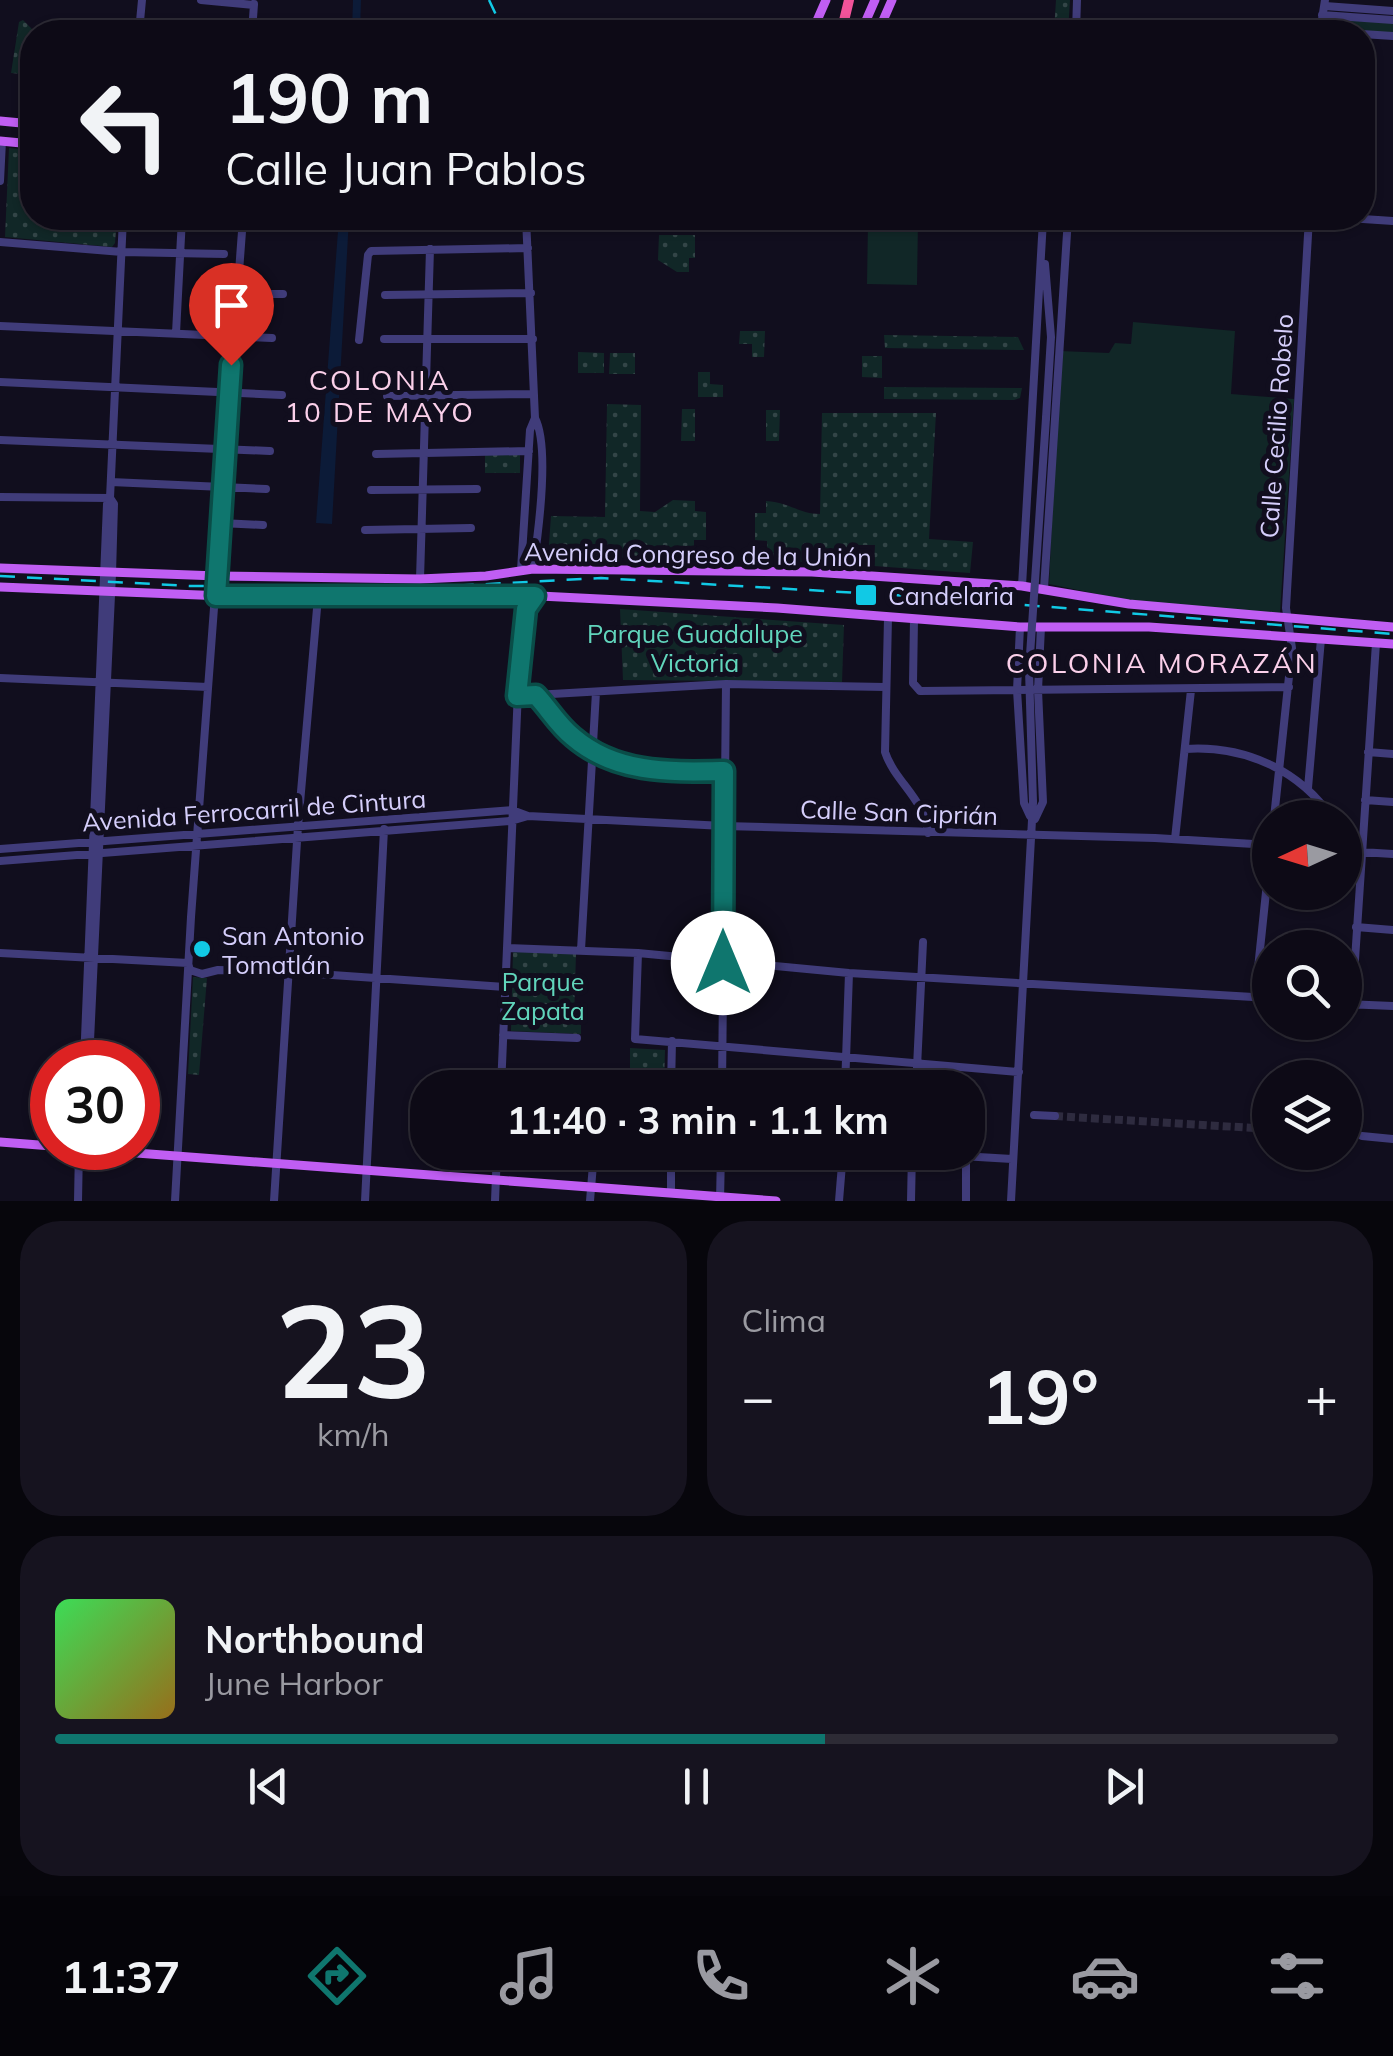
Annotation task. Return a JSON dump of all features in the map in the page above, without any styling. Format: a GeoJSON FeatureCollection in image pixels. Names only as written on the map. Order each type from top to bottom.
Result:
{"type":"FeatureCollection","features":[{"type":"Feature","properties":{"kind":"main road","name":"Avenida Congreso de la Unión"},"geometry":{"type":"LineString","coordinates":[[0,568],[420,579],[527,570],[796,572],[1044,588],[1129,604],[1393,629]]}},
{"type":"Feature","properties":{"kind":"main road","name":"Avenida Congreso de la Unión"},"geometry":{"type":"LineString","coordinates":[[0,587],[216,596],[535,596],[1020,627],[1149,627],[1393,644]]}},
{"type":"Feature","properties":{"kind":"main road"},"geometry":{"type":"LineString","coordinates":[[1376,643],[1393,629]]}},
{"type":"Feature","properties":{"kind":"main road"},"geometry":{"type":"LineString","coordinates":[[0,1142],[30,1144]]}},
{"type":"Feature","properties":{"kind":"main road"},"geometry":{"type":"LineString","coordinates":[[160,1154],[776,1201]]}},
{"type":"Feature","properties":{"kind":"street"},"geometry":{"type":"LineString","coordinates":[[201,0],[254,2]]}},
{"type":"Feature","properties":{"kind":"street"},"geometry":{"type":"LineString","coordinates":[[1324,7],[1393,11]]}},
{"type":"Feature","properties":{"kind":"street"},"geometry":{"type":"LineString","coordinates":[[1324,7],[1393,20]]}},
{"type":"Feature","properties":{"kind":"street"},"geometry":{"type":"LineString","coordinates":[[0,181],[1,141]]}},
{"type":"Feature","properties":{"kind":"street"},"geometry":{"type":"LineString","coordinates":[[87,1040],[114,504],[110,498],[123,230]]}},
{"type":"Feature","properties":{"kind":"street"},"geometry":{"type":"LineString","coordinates":[[176,333],[181,230]]}},
{"type":"Feature","properties":{"kind":"street"},"geometry":{"type":"LineString","coordinates":[[175,1201],[188,963],[242,230]]}},
{"type":"Feature","properties":{"kind":"street"},"geometry":{"type":"LineString","coordinates":[[527,230],[534,394],[527,570]]}},
{"type":"Feature","properties":{"kind":"street"},"geometry":{"type":"LineString","coordinates":[[1022,586],[1043,230]]}},
{"type":"Feature","properties":{"kind":"street"},"geometry":{"type":"LineString","coordinates":[[1044,588],[1067,230]]}},
{"type":"Feature","properties":{"kind":"street","name":"Calle Cecilio Robelo"},"geometry":{"type":"LineString","coordinates":[[1276,800],[1292,637],[1287,618],[1308,230]]}},
{"type":"Feature","properties":{"kind":"street"},"geometry":{"type":"LineString","coordinates":[[0,242],[122,252],[224,254]]}},
{"type":"Feature","properties":{"kind":"street"},"geometry":{"type":"LineString","coordinates":[[359,340],[368,254],[382,249],[528,248]]}},
{"type":"Feature","properties":{"kind":"street"},"geometry":{"type":"LineString","coordinates":[[420,579],[430,249]]}},
{"type":"Feature","properties":{"kind":"street"},"geometry":{"type":"LineString","coordinates":[[1042,251],[1066,249]]}},
{"type":"Feature","properties":{"kind":"street"},"geometry":{"type":"LineString","coordinates":[[1010,1201],[1033,802],[1029,670],[1050,337],[1042,251]]}},
{"type":"Feature","properties":{"kind":"street"},"geometry":{"type":"LineString","coordinates":[[1050,337],[1064,276]]}},
{"type":"Feature","properties":{"kind":"street"},"geometry":{"type":"LineString","coordinates":[[385,294],[531,293]]}},
{"type":"Feature","properties":{"kind":"street"},"geometry":{"type":"LineString","coordinates":[[237,294],[283,294]]}},
{"type":"Feature","properties":{"kind":"street"},"geometry":{"type":"LineString","coordinates":[[0,326],[272,338]]}},
{"type":"Feature","properties":{"kind":"street"},"geometry":{"type":"LineString","coordinates":[[384,339],[533,338]]}},
{"type":"Feature","properties":{"kind":"street"},"geometry":{"type":"LineString","coordinates":[[0,382],[282,395]]}},
{"type":"Feature","properties":{"kind":"street"},"geometry":{"type":"LineString","coordinates":[[386,396],[534,394]]}},
{"type":"Feature","properties":{"kind":"street"},"geometry":{"type":"LineString","coordinates":[[527,570],[540,515],[540,430],[534,418]]}},
{"type":"Feature","properties":{"kind":"street"},"geometry":{"type":"LineString","coordinates":[[0,440],[270,451]]}},
{"type":"Feature","properties":{"kind":"street"},"geometry":{"type":"LineString","coordinates":[[376,454],[529,452]]}},
{"type":"Feature","properties":{"kind":"street"},"geometry":{"type":"LineString","coordinates":[[111,482],[266,489]]}},
{"type":"Feature","properties":{"kind":"street"},"geometry":{"type":"LineString","coordinates":[[371,490],[477,489]]}},
{"type":"Feature","properties":{"kind":"street"},"geometry":{"type":"LineString","coordinates":[[0,497],[110,498]]}},
{"type":"Feature","properties":{"kind":"street"},"geometry":{"type":"LineString","coordinates":[[221,523],[263,524]]}},
{"type":"Feature","properties":{"kind":"street"},"geometry":{"type":"LineString","coordinates":[[366,530],[471,528]]}},
{"type":"Feature","properties":{"kind":"street"},"geometry":{"type":"LineString","coordinates":[[502,1070],[517,696],[526,609],[535,596]]}},
{"type":"Feature","properties":{"kind":"street"},"geometry":{"type":"LineString","coordinates":[[274,1201],[297,837],[318,597]]}},
{"type":"Feature","properties":{"kind":"street"},"geometry":{"type":"LineString","coordinates":[[888,618],[884,752],[922,806],[928,832]]}},
{"type":"Feature","properties":{"kind":"street"},"geometry":{"type":"LineString","coordinates":[[914,620],[916,690],[1289,687]]}},
{"type":"Feature","properties":{"kind":"street"},"geometry":{"type":"LineString","coordinates":[[1020,627],[1017,690],[1024,802],[1032,822]]}},
{"type":"Feature","properties":{"kind":"street"},"geometry":{"type":"LineString","coordinates":[[1032,822],[1043,802],[1038,690],[1041,627]]}},
{"type":"Feature","properties":{"kind":"street"},"geometry":{"type":"LineString","coordinates":[[1308,788],[1320,639]]}},
{"type":"Feature","properties":{"kind":"street"},"geometry":{"type":"LineString","coordinates":[[1376,643],[1362,852],[1393,854]]}},
{"type":"Feature","properties":{"kind":"street"},"geometry":{"type":"LineString","coordinates":[[0,678],[208,686]]}},
{"type":"Feature","properties":{"kind":"street"},"geometry":{"type":"LineString","coordinates":[[517,696],[726,684],[886,687]]}},
{"type":"Feature","properties":{"kind":"street"},"geometry":{"type":"LineString","coordinates":[[722,1070],[726,684]]}},
{"type":"Feature","properties":{"kind":"street"},"geometry":{"type":"LineString","coordinates":[[1175,839],[1191,690]]}},
{"type":"Feature","properties":{"kind":"street"},"geometry":{"type":"LineString","coordinates":[[581,950],[596,692]]}},
{"type":"Feature","properties":{"kind":"street"},"geometry":{"type":"LineString","coordinates":[[536,695],[559,724],[593,752],[655,771],[724,771]]}},
{"type":"Feature","properties":{"kind":"street"},"geometry":{"type":"LineString","coordinates":[[1185,749],[1227,750],[1280,769],[1308,788],[1318,800]]}},
{"type":"Feature","properties":{"kind":"street"},"geometry":{"type":"LineString","coordinates":[[1368,752],[1393,754]]}},
{"type":"Feature","properties":{"kind":"street"},"geometry":{"type":"LineString","coordinates":[[1365,800],[1393,802]]}},
{"type":"Feature","properties":{"kind":"street","name":"Avenida Ferrocarril de Cintura"},"geometry":{"type":"LineString","coordinates":[[0,849],[298,826],[384,825],[512,816]]}},
{"type":"Feature","properties":{"kind":"street","name":"Calle San Ciprián"},"geometry":{"type":"LineString","coordinates":[[512,816],[1252,844]]}},
{"type":"Feature","properties":{"kind":"street"},"geometry":{"type":"LineString","coordinates":[[365,1201],[384,825]]}},
{"type":"Feature","properties":{"kind":"street","name":"Avenida Ferrocarril de Cintura"},"geometry":{"type":"LineString","coordinates":[[0,861],[297,837],[384,825]]}},
{"type":"Feature","properties":{"kind":"street"},"geometry":{"type":"LineString","coordinates":[[1356,930],[1357,910]]}},
{"type":"Feature","properties":{"kind":"street"},"geometry":{"type":"LineString","coordinates":[[1356,927],[1393,930]]}},
{"type":"Feature","properties":{"kind":"street"},"geometry":{"type":"LineString","coordinates":[[918,1070],[924,942]]}},
{"type":"Feature","properties":{"kind":"street"},"geometry":{"type":"LineString","coordinates":[[507,948],[638,953],[850,973],[1252,997]]}},
{"type":"Feature","properties":{"kind":"street"},"geometry":{"type":"LineString","coordinates":[[0,953],[188,963]]}},
{"type":"Feature","properties":{"kind":"street"},"geometry":{"type":"LineString","coordinates":[[638,953],[636,1039],[1019,1072]]}},
{"type":"Feature","properties":{"kind":"street"},"geometry":{"type":"LineString","coordinates":[[188,963],[197,974],[218,970],[289,972],[505,988]]}},
{"type":"Feature","properties":{"kind":"street"},"geometry":{"type":"LineString","coordinates":[[846,1070],[850,973]]}},
{"type":"Feature","properties":{"kind":"street"},"geometry":{"type":"LineString","coordinates":[[1362,1005],[1393,1006]]}},
{"type":"Feature","properties":{"kind":"street"},"geometry":{"type":"LineString","coordinates":[[503,1035],[577,1038]]}},
{"type":"Feature","properties":{"kind":"street"},"geometry":{"type":"LineString","coordinates":[[672,1040],[672,1070]]}},
{"type":"Feature","properties":{"kind":"street"},"geometry":{"type":"LineString","coordinates":[[1034,1115],[1055,1116]]}},
{"type":"Feature","properties":{"kind":"street"},"geometry":{"type":"LineString","coordinates":[[1362,1136],[1393,1139]]}},
{"type":"Feature","properties":{"kind":"street"},"geometry":{"type":"LineString","coordinates":[[985,1158],[1012,1160]]}},
{"type":"Feature","properties":{"kind":"street"},"geometry":{"type":"LineString","coordinates":[[78,1201],[80,1170]]}},
{"type":"Feature","properties":{"kind":"street"},"geometry":{"type":"LineString","coordinates":[[495,1201],[496,1170]]}},
{"type":"Feature","properties":{"kind":"street"},"geometry":{"type":"LineString","coordinates":[[590,1201],[593,1170]]}},
{"type":"Feature","properties":{"kind":"street"},"geometry":{"type":"LineString","coordinates":[[671,1170],[671,1192]]}},
{"type":"Feature","properties":{"kind":"street"},"geometry":{"type":"LineString","coordinates":[[720,1199],[721,1170]]}},
{"type":"Feature","properties":{"kind":"street"},"geometry":{"type":"LineString","coordinates":[[839,1201],[842,1170]]}},
{"type":"Feature","properties":{"kind":"street"},"geometry":{"type":"LineString","coordinates":[[911,1201],[912,1170]]}},
{"type":"Feature","properties":{"kind":"street"},"geometry":{"type":"LineString","coordinates":[[966,1170],[966,1201]]}},
{"type":"Feature","properties":{"kind":"green space"},"geometry":{"type":"Polygon","coordinates":[[[1056,0],[1070,0],[1069,20],[1055,20],[1056,0]]]}},
{"type":"Feature","properties":{"kind":"green space"},"geometry":{"type":"Polygon","coordinates":[[[1375,21],[1393,22],[1393,33],[1375,32],[1375,21]]]}},
{"type":"Feature","properties":{"kind":"green space"},"geometry":{"type":"Polygon","coordinates":[[[20,22],[20,74],[11,73],[20,22]]]}},
{"type":"Feature","properties":{"kind":"green space"},"geometry":{"type":"Polygon","coordinates":[[[9,148],[20,149],[20,230],[116,230],[112,247],[5,237],[9,148]]]}},
{"type":"Feature","properties":{"kind":"green space"},"geometry":{"type":"Polygon","coordinates":[[[868,230],[918,230],[917,285],[867,284],[868,230]]]}},
{"type":"Feature","properties":{"kind":"green space"},"geometry":{"type":"Polygon","coordinates":[[[659,235],[695,235],[695,258],[689,258],[689,272],[677,272],[658,260],[659,235]]]}},
{"type":"Feature","properties":{"kind":"green space"},"geometry":{"type":"Polygon","coordinates":[[[1133,322],[1235,331],[1231,394],[1294,399],[1280,613],[1150,605],[1049,584],[1060,351],[1109,353],[1115,343],[1131,344],[1133,322]]]}},
{"type":"Feature","properties":{"kind":"green space"},"geometry":{"type":"Polygon","coordinates":[[[740,331],[765,331],[764,357],[752,357],[752,344],[739,344],[740,331]]]}},
{"type":"Feature","properties":{"kind":"green space"},"geometry":{"type":"Polygon","coordinates":[[[884,335],[1018,337],[1024,350],[885,348],[884,335]]]}},
{"type":"Feature","properties":{"kind":"green space"},"geometry":{"type":"Polygon","coordinates":[[[578,352],[604,353],[604,373],[578,373],[578,352]]]}},
{"type":"Feature","properties":{"kind":"green space"},"geometry":{"type":"Polygon","coordinates":[[[610,353],[635,353],[635,374],[609,374],[610,353]]]}},
{"type":"Feature","properties":{"kind":"green space"},"geometry":{"type":"Polygon","coordinates":[[[862,356],[882,356],[882,378],[862,377],[862,356]]]}},
{"type":"Feature","properties":{"kind":"green space"},"geometry":{"type":"Polygon","coordinates":[[[698,372],[710,372],[710,384],[723,385],[723,397],[698,397],[698,372]]]}},
{"type":"Feature","properties":{"kind":"green space"},"geometry":{"type":"Polygon","coordinates":[[[884,387],[1022,388],[1020,398],[1014,400],[884,399],[884,387]]]}},
{"type":"Feature","properties":{"kind":"green space"},"geometry":{"type":"Polygon","coordinates":[[[607,404],[641,405],[640,511],[655,512],[673,500],[695,501],[695,511],[706,512],[706,540],[694,540],[694,558],[548,557],[551,516],[605,517],[607,404]]]}},
{"type":"Feature","properties":{"kind":"green space"},"geometry":{"type":"Polygon","coordinates":[[[682,409],[695,409],[695,441],[681,441],[682,409]]]}},
{"type":"Feature","properties":{"kind":"green space"},"geometry":{"type":"Polygon","coordinates":[[[766,410],[780,410],[779,441],[766,441],[766,410]]]}},
{"type":"Feature","properties":{"kind":"green space"},"geometry":{"type":"Polygon","coordinates":[[[822,413],[936,413],[929,539],[973,542],[970,573],[874,566],[875,545],[858,545],[857,565],[767,560],[767,541],[755,540],[755,513],[766,513],[766,501],[820,514],[822,413]]]}},
{"type":"Feature","properties":{"kind":"green space"},"geometry":{"type":"Polygon","coordinates":[[[520,454],[520,473],[485,473],[485,455],[520,454]]]}},
{"type":"Feature","properties":{"kind":"green space","name":"Parque Guadalupe Victoria"},"geometry":{"type":"Polygon","coordinates":[[[620,609],[844,625],[842,682],[623,680],[620,609]]]}},
{"type":"Feature","properties":{"kind":"green space","name":"Parque Zapata"},"geometry":{"type":"Polygon","coordinates":[[[513,951],[576,954],[574,1018],[581,1019],[581,1034],[511,1031],[513,951]]]}},
{"type":"Feature","properties":{"kind":"green space"},"geometry":{"type":"Polygon","coordinates":[[[193,977],[207,978],[199,1075],[188,1074],[193,977]]]}},
{"type":"Feature","properties":{"kind":"green space"},"geometry":{"type":"Polygon","coordinates":[[[630,1048],[665,1050],[664,1070],[630,1070],[630,1048]]]}},
{"type":"Feature","properties":{"kind":"water"},"geometry":{"type":"Polygon","coordinates":[[[338,230],[348,230],[332,524],[316,523],[338,230]]]}},
{"type":"Feature","properties":{"kind":"waterway"},"geometry":{"type":"LineString","coordinates":[[356,20],[357,0]]}},
{"type":"Feature","properties":{"kind":"tunnel"},"geometry":{"type":"LineString","coordinates":[[1055,1116],[1252,1128]]}},
{"type":"Feature","properties":{"kind":"railway"},"geometry":{"type":"LineString","coordinates":[[489,0],[498,20]]}},
{"type":"Feature","properties":{"kind":"railway"},"geometry":{"type":"LineString","coordinates":[[0,576],[191,586],[451,586],[601,578],[911,596],[1393,634]]}},
{"type":"Feature","properties":{"kind":"place","name":"Candelaria"},"geometry":{"type":"Point","coordinates":[866,595]}},
{"type":"Feature","properties":{"kind":"place","name":"San Antonio Tomatlán"},"geometry":{"type":"Point","coordinates":[202,949]}},
{"type":"Feature","properties":{"kind":"district","name":"COLONIA 10 DE MAYO"},"geometry":{"type":"Point","coordinates":[380,395]}},
{"type":"Feature","properties":{"kind":"district","name":"COLONIA MORAZÁN"},"geometry":{"type":"Point","coordinates":[1162,662]}},
{"type":"Feature","properties":{"kind":"route"},"geometry":{"type":"LineString","coordinates":[[231,365],[216,596],[535,596],[526,609],[517,696],[536,695],[575,739],[618,762],[655,771],[724,771],[723,963]]}}]}
